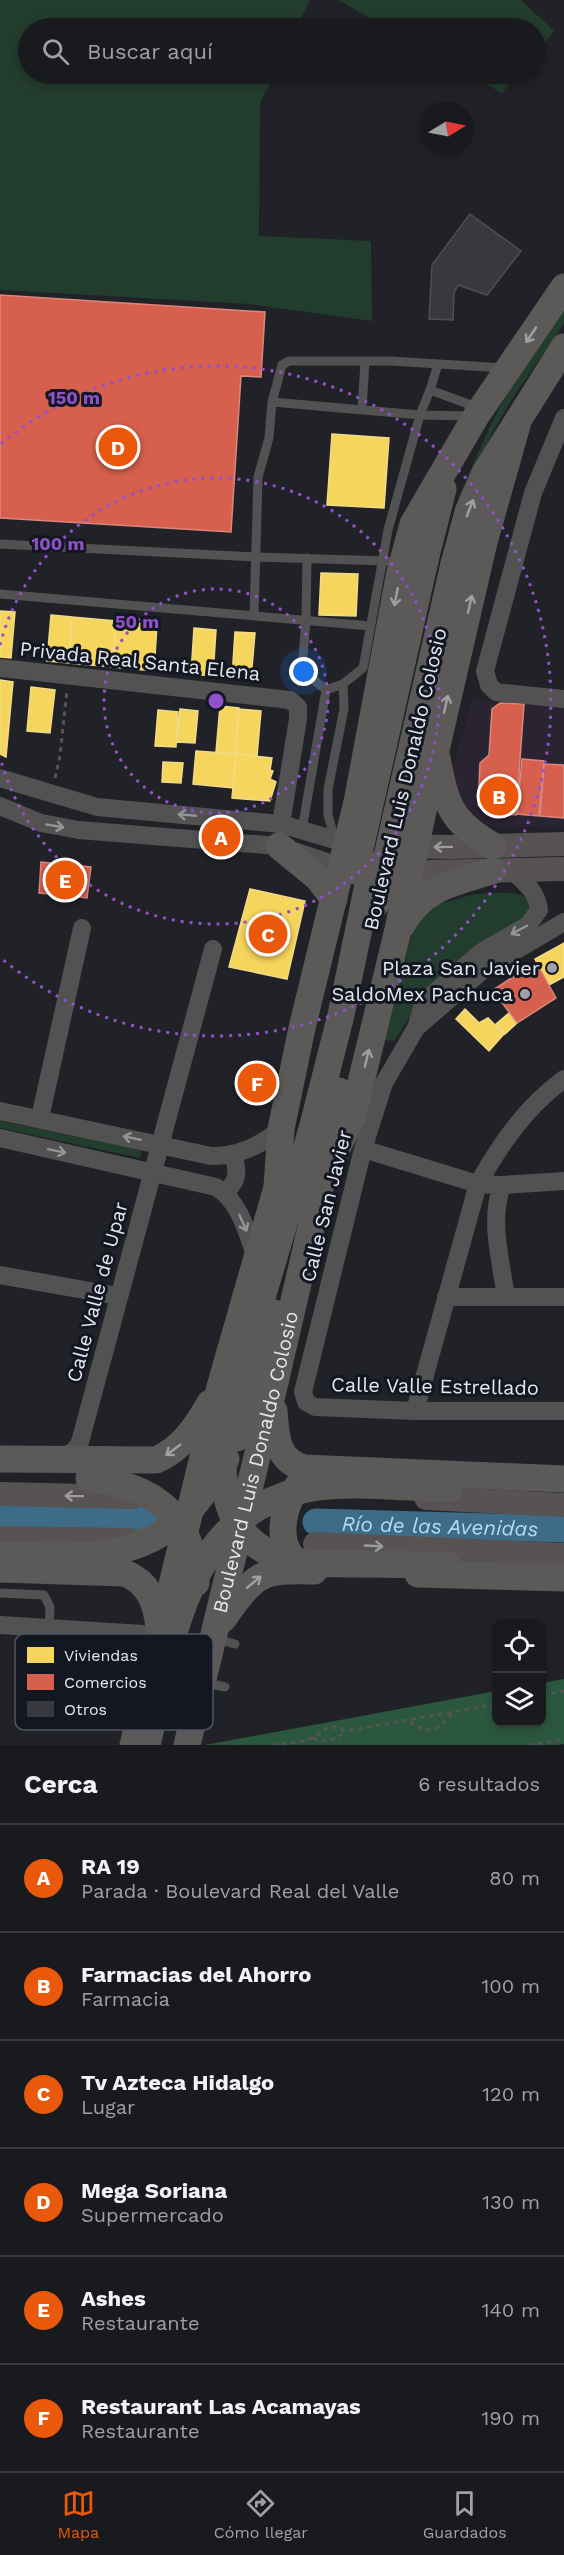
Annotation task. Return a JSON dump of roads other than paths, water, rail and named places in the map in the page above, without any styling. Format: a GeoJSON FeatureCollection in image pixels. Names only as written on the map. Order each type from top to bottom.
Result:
{"type":"FeatureCollection","features":[{"type":"Feature","properties":{"kind":"main road","name":"Boulevard Luis Donaldo Colosio"},"geometry":{"type":"LineString","coordinates":[[159,1632],[220,1387],[303,1100],[346,850],[404,560],[448,467],[479,413],[564,287]]}},
{"type":"Feature","properties":{"kind":"main road","name":"Boulevard Luis Donaldo Colosio"},"geometry":{"type":"LineString","coordinates":[[213,1687],[273,1391],[319,1192],[377,901],[454,564],[468,512],[485,473],[517,425],[564,346]]}},
{"type":"Feature","properties":{"kind":"main road","name":"Boulevard Luis Donaldo Colosio"},"geometry":{"type":"LineString","coordinates":[[319,1192],[353,1115],[399,924],[484,542],[517,425]]}},
{"type":"Feature","properties":{"kind":"main road","name":"Boulevard Luis Donaldo Colosio"},"geometry":{"type":"LineString","coordinates":[[277,1186],[281,1129],[302,1028],[357,802],[404,560]]}},
{"type":"Feature","properties":{"kind":"main road"},"geometry":{"type":"LineString","coordinates":[[436,750],[444,788],[456,819],[499,862]]}},
{"type":"Feature","properties":{"kind":"main road"},"geometry":{"type":"LineString","coordinates":[[357,802],[388,815],[422,813]]}},
{"type":"Feature","properties":{"kind":"main road"},"geometry":{"type":"LineString","coordinates":[[280,835],[318,878],[333,901],[369,899],[387,906],[399,924],[432,891],[499,862],[564,843]]}},
{"type":"Feature","properties":{"kind":"main road"},"geometry":{"type":"LineString","coordinates":[[346,850],[415,847],[499,862],[564,869]]}},
{"type":"Feature","properties":{"kind":"main road"},"geometry":{"type":"LineString","coordinates":[[346,850],[409,875],[499,862]]}},
{"type":"Feature","properties":{"kind":"main road"},"geometry":{"type":"LineString","coordinates":[[346,850],[369,880],[358,940],[312,1129],[226,1419],[222,1448],[225,1498],[233,1518],[248,1538],[270,1552],[291,1560],[318,1563],[564,1569]]}},
{"type":"Feature","properties":{"kind":"main road"},"geometry":{"type":"LineString","coordinates":[[0,1555],[81,1558],[115,1553],[147,1542],[169,1528],[189,1511],[214,1479],[237,1438],[302,1218],[319,1192]]}},
{"type":"Feature","properties":{"kind":"main road"},"geometry":{"type":"LineString","coordinates":[[0,1459],[140,1462],[156,1460],[181,1445],[198,1424],[220,1387]]}},
{"type":"Feature","properties":{"kind":"main road"},"geometry":{"type":"LineString","coordinates":[[273,1391],[276,1434],[281,1454],[288,1462],[316,1482],[564,1479]]}},
{"type":"Feature","properties":{"kind":"main road"},"geometry":{"type":"LineString","coordinates":[[125,1573],[147,1552],[158,1524],[156,1494],[140,1462]]}},
{"type":"Feature","properties":{"kind":"main road"},"geometry":{"type":"LineString","coordinates":[[0,1476],[118,1481],[152,1496],[167,1509],[180,1527],[189,1544],[195,1566],[196,1589],[186,1634]]}},
{"type":"Feature","properties":{"kind":"main road"},"geometry":{"type":"LineString","coordinates":[[315,1571],[300,1565],[291,1557],[285,1545],[283,1524],[285,1508],[292,1491],[302,1480],[564,1505]]}},
{"type":"Feature","properties":{"kind":"main road"},"geometry":{"type":"LineString","coordinates":[[175,1634],[183,1602],[206,1557],[221,1537],[241,1519],[262,1505],[312,1488],[336,1485],[564,1494]]}},
{"type":"Feature","properties":{"kind":"main road"},"geometry":{"type":"LineString","coordinates":[[0,1494],[132,1497]]}},
{"type":"Feature","properties":{"kind":"main road"},"geometry":{"type":"LineString","coordinates":[[0,1538],[130,1540]]}},
{"type":"Feature","properties":{"kind":"main road"},"geometry":{"type":"LineString","coordinates":[[315,1544],[564,1555]]}},
{"type":"Feature","properties":{"kind":"main road"},"geometry":{"type":"LineString","coordinates":[[0,1569],[125,1573],[137,1578],[152,1597],[159,1632]]}},
{"type":"Feature","properties":{"kind":"main road"},"geometry":{"type":"LineString","coordinates":[[222,1637],[241,1594],[264,1574],[280,1570],[564,1578]]}},
{"type":"Feature","properties":{"kind":"main road","name":"Boulevard Luis Donaldo Colosio"},"geometry":{"type":"LineString","coordinates":[[133,1745],[136,1730]]}},
{"type":"Feature","properties":{"kind":"main road"},"geometry":{"type":"LineString","coordinates":[[147,1745],[151,1730]]}},
{"type":"Feature","properties":{"kind":"main road"},"geometry":{"type":"LineString","coordinates":[[160,1745],[163,1730]]}},
{"type":"Feature","properties":{"kind":"main road","name":"Boulevard Luis Donaldo Colosio"},"geometry":{"type":"LineString","coordinates":[[187,1745],[194,1730]]}},
{"type":"Feature","properties":{"kind":"street"},"geometry":{"type":"LineString","coordinates":[[564,418],[533,493],[485,671],[489,685],[496,692],[564,699]]}},
{"type":"Feature","properties":{"kind":"street","name":"Privada Real Santa Elena"},"geometry":{"type":"LineString","coordinates":[[0,668],[290,700],[298,707],[298,719],[280,835]]}},
{"type":"Feature","properties":{"kind":"street"},"geometry":{"type":"LineString","coordinates":[[0,778],[97,807],[280,835],[346,850]]}},
{"type":"Feature","properties":{"kind":"street"},"geometry":{"type":"LineString","coordinates":[[0,806],[41,823],[79,830],[280,835],[302,830],[346,850]]}},
{"type":"Feature","properties":{"kind":"street"},"geometry":{"type":"LineString","coordinates":[[499,862],[533,890],[538,899],[539,910]]}},
{"type":"Feature","properties":{"kind":"street","name":"Calle San Javier"},"geometry":{"type":"LineString","coordinates":[[306,1402],[303,1392],[363,1149],[384,1083],[416,1028],[434,1014],[446,991],[528,925],[539,910],[547,916],[564,920]]}},
{"type":"Feature","properties":{"kind":"street","name":"Calle San Javier"},"geometry":{"type":"LineString","coordinates":[[479,964],[564,920]]}},
{"type":"Feature","properties":{"kind":"street"},"geometry":{"type":"LineString","coordinates":[[40,1118],[82,928]]}},
{"type":"Feature","properties":{"kind":"street","name":"Calle Valle de Upar"},"geometry":{"type":"LineString","coordinates":[[0,1453],[66,1456],[75,1451],[80,1442],[118,1296],[162,1145],[213,949]]}},
{"type":"Feature","properties":{"kind":"street"},"geometry":{"type":"LineString","coordinates":[[415,1411],[478,1184],[496,1151],[522,1116],[564,1079]]}},
{"type":"Feature","properties":{"kind":"street"},"geometry":{"type":"LineString","coordinates":[[0,1111],[211,1156],[233,1154],[255,1146],[281,1129]]}},
{"type":"Feature","properties":{"kind":"street"},"geometry":{"type":"LineString","coordinates":[[0,1138],[153,1172],[225,1192],[243,1220],[257,1261]]}},
{"type":"Feature","properties":{"kind":"street"},"geometry":{"type":"LineString","coordinates":[[363,1149],[478,1184],[502,1185],[564,1181]]}},
{"type":"Feature","properties":{"kind":"street"},"geometry":{"type":"LineString","coordinates":[[225,1192],[233,1186],[237,1178],[237,1167],[233,1154]]}},
{"type":"Feature","properties":{"kind":"street"},"geometry":{"type":"LineString","coordinates":[[206,1185],[204,1173],[211,1156]]}},
{"type":"Feature","properties":{"kind":"street"},"geometry":{"type":"LineString","coordinates":[[502,1185],[495,1216],[506,1297]]}},
{"type":"Feature","properties":{"kind":"street"},"geometry":{"type":"LineString","coordinates":[[0,1275],[118,1296]]}},
{"type":"Feature","properties":{"kind":"street"},"geometry":{"type":"LineString","coordinates":[[446,1297],[564,1297]]}},
{"type":"Feature","properties":{"kind":"street","name":"Calle Valle Estrellado"},"geometry":{"type":"LineString","coordinates":[[306,1402],[315,1407],[415,1411],[564,1411]]}},
{"type":"Feature","properties":{"kind":"street"},"geometry":{"type":"LineString","coordinates":[[0,1625],[159,1632]]}},
{"type":"Feature","properties":{"kind":"lane"},"geometry":{"type":"LineString","coordinates":[[254,616],[258,477],[269,438],[277,376],[282,365],[289,361],[365,361],[509,368]]}},
{"type":"Feature","properties":{"kind":"lane"},"geometry":{"type":"LineString","coordinates":[[362,410],[365,361]]}},
{"type":"Feature","properties":{"kind":"lane"},"geometry":{"type":"LineString","coordinates":[[404,560],[388,530],[420,415],[438,364]]}},
{"type":"Feature","properties":{"kind":"lane"},"geometry":{"type":"LineString","coordinates":[[430,390],[479,413]]}},
{"type":"Feature","properties":{"kind":"lane"},"geometry":{"type":"LineString","coordinates":[[272,402],[420,415],[479,413]]}},
{"type":"Feature","properties":{"kind":"lane"},"geometry":{"type":"LineString","coordinates":[[0,544],[257,558],[404,560]]}},
{"type":"Feature","properties":{"kind":"lane"},"geometry":{"type":"LineString","coordinates":[[308,558],[302,669],[326,690]]}},
{"type":"Feature","properties":{"kind":"lane"},"geometry":{"type":"LineString","coordinates":[[326,690],[343,684],[363,668],[371,626],[404,560]]}},
{"type":"Feature","properties":{"kind":"lane"},"geometry":{"type":"LineString","coordinates":[[0,594],[371,626]]}},
{"type":"Feature","properties":{"kind":"lane"},"geometry":{"type":"LineString","coordinates":[[343,684],[345,709],[327,789],[328,815],[346,850]]}},
{"type":"Feature","properties":{"kind":"lane"},"geometry":{"type":"LineString","coordinates":[[302,830],[326,690]]}},
{"type":"Feature","properties":{"kind":"lane"},"geometry":{"type":"LineString","coordinates":[[0,1593],[44,1595],[50,1607],[49,1628]]}},
{"type":"Feature","properties":{"kind":"waterway","name":"Río de las Avenidas"},"geometry":{"type":"LineString","coordinates":[[0,1516],[150,1519]]}},
{"type":"Feature","properties":{"kind":"waterway","name":"Río de las Avenidas"},"geometry":{"type":"LineString","coordinates":[[316,1522],[564,1529]]}},
{"type":"Feature","properties":{"kind":"place","name":"Mega Soriana"},"geometry":{"type":"Point","coordinates":[118,447]}},
{"type":"Feature","properties":{"kind":"place","name":"Farmacias del Ahorro"},"geometry":{"type":"Point","coordinates":[499,796]}},
{"type":"Feature","properties":{"kind":"place","name":"RA 19"},"geometry":{"type":"Point","coordinates":[221,837]}},
{"type":"Feature","properties":{"kind":"place","name":"Ashes"},"geometry":{"type":"Point","coordinates":[65,880]}},
{"type":"Feature","properties":{"kind":"place","name":"Tv Azteca Hidalgo"},"geometry":{"type":"Point","coordinates":[268,934]}},
{"type":"Feature","properties":{"kind":"place","name":"Plaza San Javier"},"geometry":{"type":"Point","coordinates":[552,968]}},
{"type":"Feature","properties":{"kind":"place","name":"SaldoMex Pachuca"},"geometry":{"type":"Point","coordinates":[525,994]}},
{"type":"Feature","properties":{"kind":"place","name":"Restaurant Las Acamayas"},"geometry":{"type":"Point","coordinates":[257,1083]}}]}
